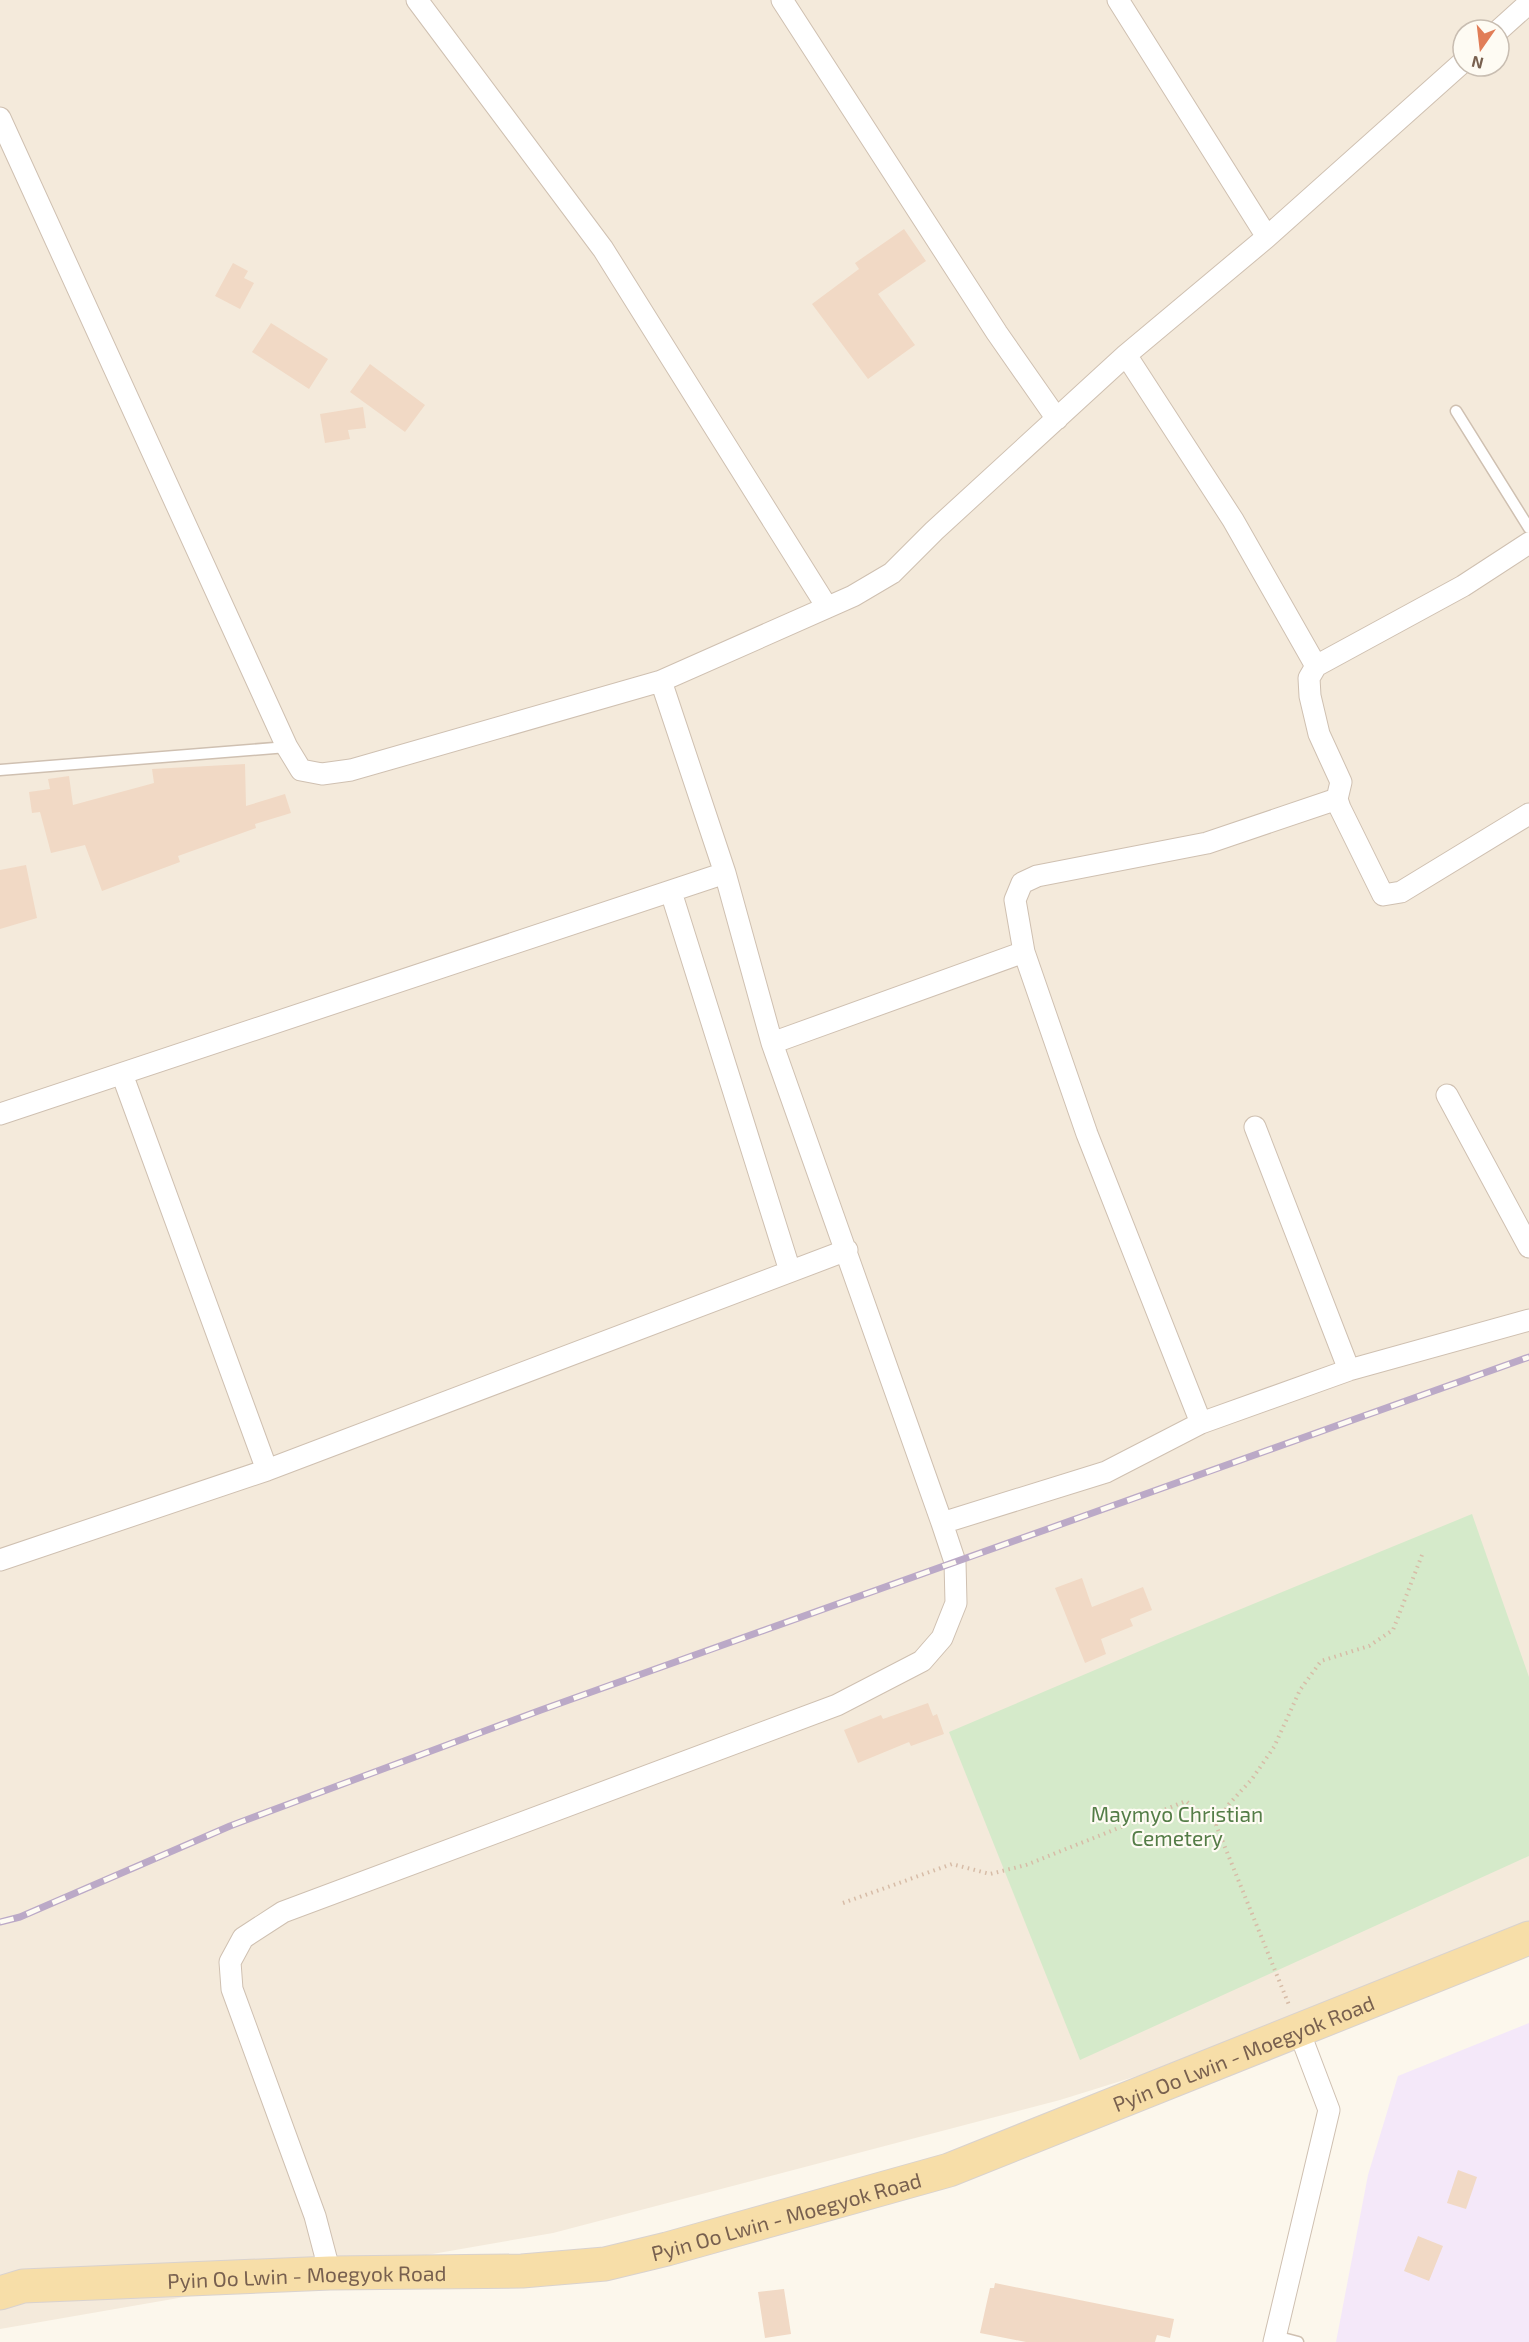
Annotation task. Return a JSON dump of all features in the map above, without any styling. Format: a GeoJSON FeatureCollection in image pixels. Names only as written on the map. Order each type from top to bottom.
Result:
{"type":"FeatureCollection","features":[{"type":"Feature","properties":{"kind":"main road","name":"Pyin Oo Lwin - Moegyok Road"},"geometry":{"type":"LineString","coordinates":[[0,2292],[23,2286],[330,2273],[522,2271],[605,2265],[949,2170],[1529,1938]]}},
{"type":"Feature","properties":{"kind":"street"},"geometry":{"type":"LineString","coordinates":[[417,0],[603,249],[827,607]]}},
{"type":"Feature","properties":{"kind":"street"},"geometry":{"type":"LineString","coordinates":[[782,0],[997,333],[1058,419]]}},
{"type":"Feature","properties":{"kind":"street"},"geometry":{"type":"LineString","coordinates":[[1118,0],[1268,237]]}},
{"type":"Feature","properties":{"kind":"street"},"geometry":{"type":"LineString","coordinates":[[1511,19],[1529,3]]}},
{"type":"Feature","properties":{"kind":"street"},"geometry":{"type":"LineString","coordinates":[[0,118],[287,747],[301,770],[322,774],[351,770],[661,681],[853,596],[892,573],[934,531],[1126,355],[1268,237],[1451,73]]}},
{"type":"Feature","properties":{"kind":"street"},"geometry":{"type":"LineString","coordinates":[[1126,355],[1233,520],[1316,666]]}},
{"type":"Feature","properties":{"kind":"street"},"geometry":{"type":"LineString","coordinates":[[1529,543],[1463,586],[1316,666],[1309,678],[1310,696],[1319,734],[1341,782],[1337,799],[1340,808],[1383,895],[1401,892],[1529,814]]}},
{"type":"Feature","properties":{"kind":"street"},"geometry":{"type":"LineString","coordinates":[[330,2273],[315,2216],[232,1989],[230,1962],[243,1938],[283,1912],[837,1705],[922,1660],[942,1638],[956,1604],[955,1562],[847,1250],[772,1043],[725,873],[661,681]]}},
{"type":"Feature","properties":{"kind":"street"},"geometry":{"type":"LineString","coordinates":[[1201,1423],[1087,1134],[1024,952],[1015,900],[1022,883],[1037,876],[1207,843],[1337,799]]}},
{"type":"Feature","properties":{"kind":"street"},"geometry":{"type":"LineString","coordinates":[[0,1114],[725,873]]}},
{"type":"Feature","properties":{"kind":"street"},"geometry":{"type":"LineString","coordinates":[[672,892],[790,1271]]}},
{"type":"Feature","properties":{"kind":"street"},"geometry":{"type":"LineString","coordinates":[[772,1043],[1024,952]]}},
{"type":"Feature","properties":{"kind":"street"},"geometry":{"type":"LineString","coordinates":[[122,1074],[267,1470]]}},
{"type":"Feature","properties":{"kind":"street"},"geometry":{"type":"LineString","coordinates":[[1447,1095],[1529,1247]]}},
{"type":"Feature","properties":{"kind":"street"},"geometry":{"type":"LineString","coordinates":[[1256,1127],[1349,1370]]}},
{"type":"Feature","properties":{"kind":"street"},"geometry":{"type":"LineString","coordinates":[[0,1560],[267,1470],[847,1250]]}},
{"type":"Feature","properties":{"kind":"street"},"geometry":{"type":"LineString","coordinates":[[942,1523],[1106,1472],[1201,1423],[1349,1370],[1529,1320]]}},
{"type":"Feature","properties":{"kind":"street"},"geometry":{"type":"LineString","coordinates":[[1274,2339],[1329,2110],[1299,2031]]}},
{"type":"Feature","properties":{"kind":"lane"},"geometry":{"type":"LineString","coordinates":[[1456,411],[1529,528]]}},
{"type":"Feature","properties":{"kind":"lane"},"geometry":{"type":"LineString","coordinates":[[0,770],[287,747]]}},
{"type":"Feature","properties":{"kind":"lane"},"geometry":{"type":"LineString","coordinates":[[1274,2339],[1298,2342]]}},
{"type":"Feature","properties":{"kind":"path"},"geometry":{"type":"LineString","coordinates":[[1216,1825],[1229,1804],[1252,1779],[1274,1747],[1300,1690],[1321,1661],[1369,1646],[1393,1630],[1422,1555]]}},
{"type":"Feature","properties":{"kind":"path"},"geometry":{"type":"LineString","coordinates":[[843,1903],[952,1864],[990,1875],[1026,1865],[1186,1801],[1216,1825],[1299,2031]]}},
{"type":"Feature","properties":{"kind":"shaded area"},"geometry":{"type":"Polygon","coordinates":[[[0,0],[1529,0],[1529,1954],[1060,2100],[553,2233],[0,2329],[0,0]]]}},
{"type":"Feature","properties":{"kind":"shaded area"},"geometry":{"type":"Polygon","coordinates":[[[1529,2023],[1529,2342],[1336,2342],[1368,2175],[1398,2076],[1529,2023]]]}},
{"type":"Feature","properties":{"kind":"green space","name":"Maymyo Christian Cemetery"},"geometry":{"type":"Polygon","coordinates":[[[1472,1514],[1529,1677],[1529,1856],[1080,2060],[949,1732],[1472,1514]]]}},
{"type":"Feature","properties":{"kind":"building"},"geometry":{"type":"Polygon","coordinates":[[[904,229],[926,261],[878,294],[915,345],[868,379],[812,304],[859,269],[855,263],[904,229]]]}},
{"type":"Feature","properties":{"kind":"building"},"geometry":{"type":"Polygon","coordinates":[[[233,263],[248,271],[244,278],[254,283],[240,309],[215,296],[233,263]]]}},
{"type":"Feature","properties":{"kind":"building"},"geometry":{"type":"Polygon","coordinates":[[[271,323],[328,359],[309,389],[252,352],[271,323]]]}},
{"type":"Feature","properties":{"kind":"building"},"geometry":{"type":"Polygon","coordinates":[[[370,364],[425,405],[405,432],[350,392],[370,364]]]}},
{"type":"Feature","properties":{"kind":"building"},"geometry":{"type":"Polygon","coordinates":[[[363,407],[366,428],[348,430],[350,439],[325,443],[320,414],[363,407]]]}},
{"type":"Feature","properties":{"kind":"building"},"geometry":{"type":"Polygon","coordinates":[[[245,764],[246,806],[285,794],[291,813],[255,824],[256,828],[178,856],[180,862],[102,891],[85,845],[51,853],[40,812],[32,813],[29,792],[50,789],[48,779],[69,776],[73,805],[154,783],[152,769],[245,764]]]}},
{"type":"Feature","properties":{"kind":"building"},"geometry":{"type":"Polygon","coordinates":[[[26,865],[37,918],[0,929],[0,870],[26,865]]]}},
{"type":"Feature","properties":{"kind":"building"},"geometry":{"type":"Polygon","coordinates":[[[1082,1578],[1092,1607],[1143,1587],[1152,1610],[1130,1619],[1133,1626],[1101,1639],[1106,1654],[1085,1663],[1055,1588],[1082,1578]]]}},
{"type":"Feature","properties":{"kind":"building"},"geometry":{"type":"Polygon","coordinates":[[[928,1703],[933,1716],[937,1714],[944,1734],[911,1746],[909,1742],[858,1763],[844,1730],[881,1715],[883,1719],[928,1703]]]}},
{"type":"Feature","properties":{"kind":"building"},"geometry":{"type":"Polygon","coordinates":[[[1458,2170],[1477,2177],[1466,2209],[1447,2203],[1458,2170]]]}},
{"type":"Feature","properties":{"kind":"building"},"geometry":{"type":"Polygon","coordinates":[[[1418,2236],[1443,2246],[1429,2281],[1404,2271],[1418,2236]]]}},
{"type":"Feature","properties":{"kind":"building"},"geometry":{"type":"Polygon","coordinates":[[[995,2283],[1174,2319],[1170,2338],[1157,2335],[1155,2342],[1026,2342],[980,2333],[990,2288],[994,2288],[995,2283]]]}},
{"type":"Feature","properties":{"kind":"building"},"geometry":{"type":"Polygon","coordinates":[[[784,2289],[791,2334],[765,2338],[758,2292],[784,2289]]]}},
{"type":"Feature","properties":{"kind":"railway"},"geometry":{"type":"LineString","coordinates":[[0,1922],[20,1917],[230,1826],[541,1710],[1529,1357]]}}]}
